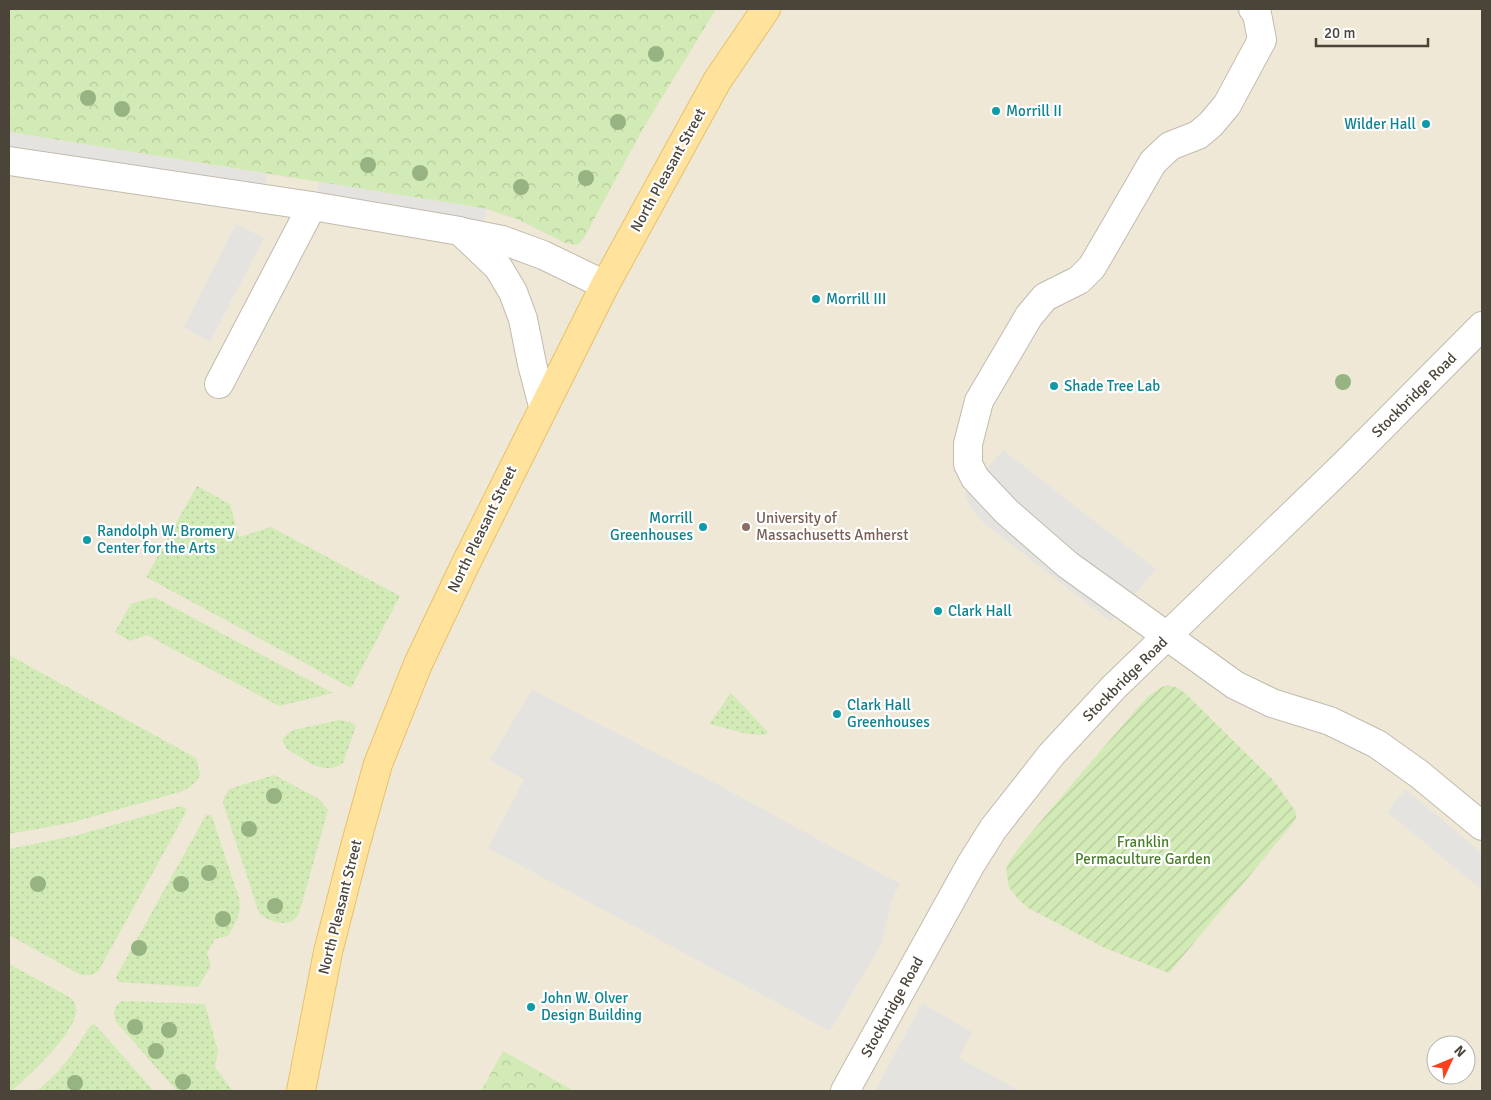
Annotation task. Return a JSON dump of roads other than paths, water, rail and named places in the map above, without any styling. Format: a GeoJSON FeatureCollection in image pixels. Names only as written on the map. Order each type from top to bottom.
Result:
{"type":"FeatureCollection","features":[{"type":"Feature","properties":{"kind":"main road","name":"North Pleasant Street"},"geometry":{"type":"LineString","coordinates":[[301,1091],[328,952],[341,897],[378,764],[425,649],[543,406],[605,285],[717,81],[766,9]]}},
{"type":"Feature","properties":{"kind":"lane"},"geometry":{"type":"LineString","coordinates":[[1253,9],[1257,14],[1262,40],[1227,105],[1211,124],[1198,135],[1170,146],[1152,162],[1092,267],[1079,280],[1045,297],[1029,316],[978,402],[968,444],[968,464],[975,478],[1007,512],[1068,565],[1235,686],[1272,703],[1330,721],[1377,744],[1420,774],[1482,826]]}},
{"type":"Feature","properties":{"kind":"lane"},"geometry":{"type":"LineString","coordinates":[[9,161],[312,206],[460,231],[502,240],[543,255],[605,285]]}},
{"type":"Feature","properties":{"kind":"lane"},"geometry":{"type":"LineString","coordinates":[[219,384],[312,206]]}},
{"type":"Feature","properties":{"kind":"lane"},"geometry":{"type":"LineString","coordinates":[[460,231],[498,267],[513,292],[523,319],[543,406]]}},
{"type":"Feature","properties":{"kind":"lane","name":"Stockbridge Road"},"geometry":{"type":"LineString","coordinates":[[845,1091],[992,829],[1066,738],[1114,687],[1167,638],[1351,458],[1482,326]]}},
{"type":"Feature","properties":{"kind":"place","name":"Morrill II"},"geometry":{"type":"Point","coordinates":[996,111]}},
{"type":"Feature","properties":{"kind":"place","name":"Wilder Hall"},"geometry":{"type":"Point","coordinates":[1426,124]}},
{"type":"Feature","properties":{"kind":"place","name":"Morrill III"},"geometry":{"type":"Point","coordinates":[816,299]}},
{"type":"Feature","properties":{"kind":"place","name":"Shade Tree Lab"},"geometry":{"type":"Point","coordinates":[1054,386]}},
{"type":"Feature","properties":{"kind":"place","name":"Morrill Greenhouses"},"geometry":{"type":"Point","coordinates":[703,527]}},
{"type":"Feature","properties":{"kind":"place","name":"University of Massachusetts Amherst"},"geometry":{"type":"Point","coordinates":[746,527]}},
{"type":"Feature","properties":{"kind":"place","name":"Randolph W. Bromery Center for the Arts"},"geometry":{"type":"Point","coordinates":[87,540]}},
{"type":"Feature","properties":{"kind":"place","name":"Clark Hall"},"geometry":{"type":"Point","coordinates":[938,611]}},
{"type":"Feature","properties":{"kind":"place","name":"Clark Hall Greenhouses"},"geometry":{"type":"Point","coordinates":[837,714]}},
{"type":"Feature","properties":{"kind":"place","name":"John W. Olver Design Building"},"geometry":{"type":"Point","coordinates":[531,1007]}},
{"type":"Feature","properties":{"kind":"park label","name":"Franklin Permaculture Garden"},"geometry":{"type":"Point","coordinates":[1143,850]}}]}
